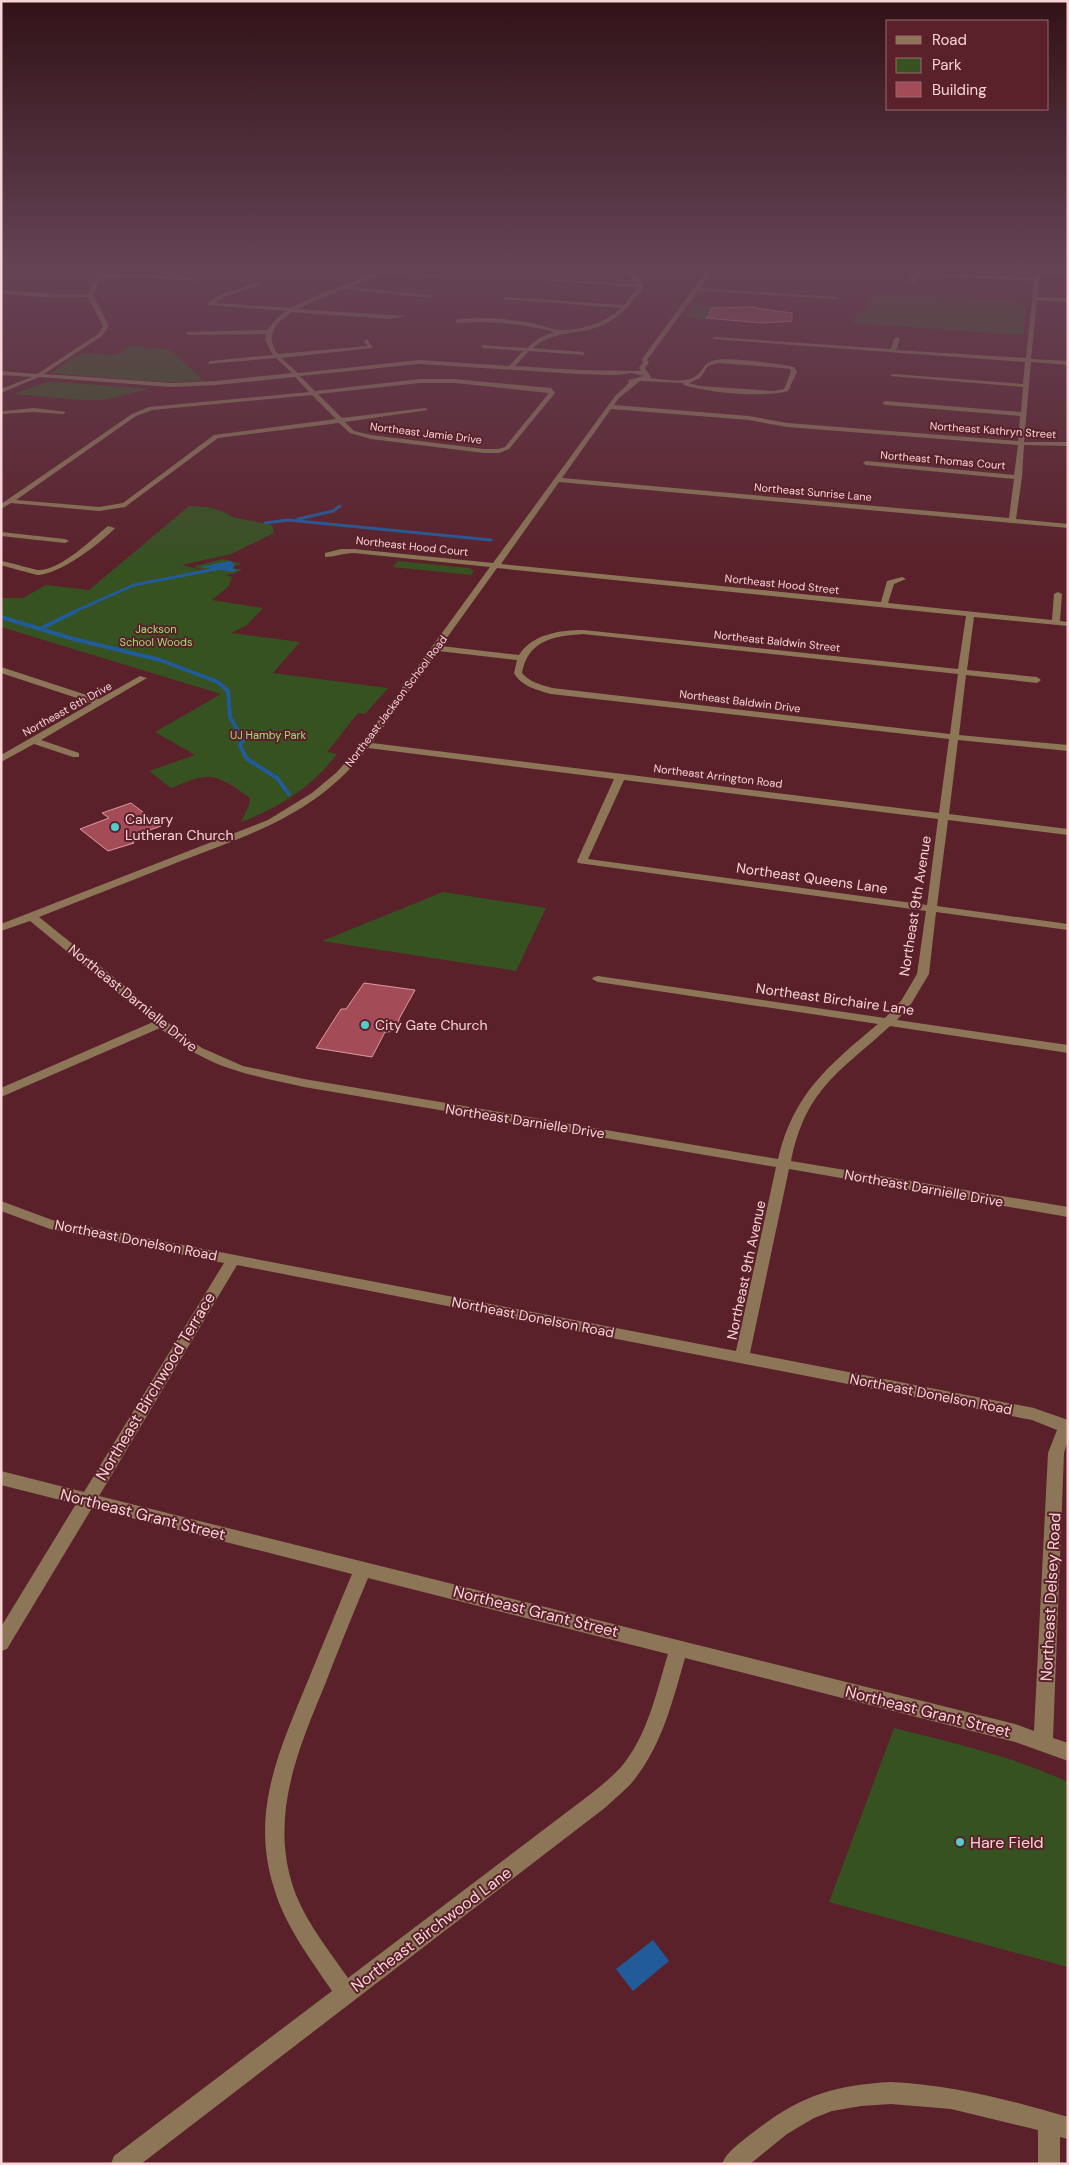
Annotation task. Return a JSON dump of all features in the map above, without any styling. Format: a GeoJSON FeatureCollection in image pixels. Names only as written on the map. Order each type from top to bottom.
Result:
{"type":"FeatureCollection","features":[{"type":"Feature","properties":{"kind":"street"},"geometry":{"type":"LineString","coordinates":[[1,391],[37,376],[51,367]]}},
{"type":"Feature","properties":{"kind":"street","name":"Northeast Jamie Drive"},"geometry":{"type":"LineString","coordinates":[[289,367],[352,432],[359,435],[484,451],[507,448],[552,393],[551,390],[427,380],[313,392]]}},
{"type":"Feature","properties":{"kind":"street"},"geometry":{"type":"LineString","coordinates":[[1,374],[171,385],[216,383],[367,367]]}},
{"type":"Feature","properties":{"kind":"street"},"geometry":{"type":"LineString","coordinates":[[511,367],[578,372],[624,372],[686,381]]}},
{"type":"Feature","properties":{"kind":"street"},"geometry":{"type":"LineString","coordinates":[[618,380],[616,374],[634,367]]}},
{"type":"Feature","properties":{"kind":"street"},"geometry":{"type":"LineString","coordinates":[[643,367],[646,374]]}},
{"type":"Feature","properties":{"kind":"street"},"geometry":{"type":"LineString","coordinates":[[578,372],[618,380],[686,381],[698,377],[705,367]]}},
{"type":"Feature","properties":{"kind":"street"},"geometry":{"type":"LineString","coordinates":[[686,381],[686,384],[689,386],[700,388],[774,393],[786,390],[794,369],[786,367]]}},
{"type":"Feature","properties":{"kind":"street"},"geometry":{"type":"LineString","coordinates":[[1012,521],[1019,477],[1020,443],[1028,367]]}},
{"type":"Feature","properties":{"kind":"street","name":"Northeast Jackson School Road"},"geometry":{"type":"LineString","coordinates":[[1,928],[229,840],[282,817],[301,807],[332,784],[365,745],[617,397],[624,393],[629,385],[648,378],[646,374]]}},
{"type":"Feature","properties":{"kind":"street"},"geometry":{"type":"LineString","coordinates":[[893,376],[1027,386]]}},
{"type":"Feature","properties":{"kind":"street","name":"Northeast Jackson School Road"},"geometry":{"type":"LineString","coordinates":[[617,397],[618,380]]}},
{"type":"Feature","properties":{"kind":"street"},"geometry":{"type":"LineString","coordinates":[[1,507],[144,410],[313,392]]}},
{"type":"Feature","properties":{"kind":"street"},"geometry":{"type":"LineString","coordinates":[[885,403],[1024,414]]}},
{"type":"Feature","properties":{"kind":"street","name":"Northeast Kathryn Street"},"geometry":{"type":"LineString","coordinates":[[610,407],[706,418],[754,419],[787,424],[1020,443],[1068,444]]}},
{"type":"Feature","properties":{"kind":"street"},"geometry":{"type":"LineString","coordinates":[[1,421],[5,417],[3,412],[34,410],[63,412]]}},
{"type":"Feature","properties":{"kind":"street"},"geometry":{"type":"LineString","coordinates":[[9,501],[85,509],[114,508],[133,500],[216,436],[425,410]]}},
{"type":"Feature","properties":{"kind":"street","name":"Northeast Thomas Court"},"geometry":{"type":"LineString","coordinates":[[866,463],[1019,477]]}},
{"type":"Feature","properties":{"kind":"street","name":"Northeast Sunrise Lane"},"geometry":{"type":"LineString","coordinates":[[557,480],[1068,526]]}},
{"type":"Feature","properties":{"kind":"street"},"geometry":{"type":"LineString","coordinates":[[1,563],[38,573],[64,564],[111,528]]}},
{"type":"Feature","properties":{"kind":"street"},"geometry":{"type":"LineString","coordinates":[[1,534],[65,541]]}},
{"type":"Feature","properties":{"kind":"street","name":"Northeast Hood Court"},"geometry":{"type":"LineString","coordinates":[[328,555],[341,551],[495,566]]}},
{"type":"Feature","properties":{"kind":"street","name":"Northeast Hood Street"},"geometry":{"type":"LineString","coordinates":[[495,566],[1068,624]]}},
{"type":"Feature","properties":{"kind":"street"},"geometry":{"type":"LineString","coordinates":[[884,605],[890,583],[902,579]]}},
{"type":"Feature","properties":{"kind":"street"},"geometry":{"type":"LineString","coordinates":[[1056,623],[1058,594]]}},
{"type":"Feature","properties":{"kind":"street","name":"Northeast 9th Avenue"},"geometry":{"type":"LineString","coordinates":[[742,1358],[790,1135],[798,1116],[812,1092],[835,1067],[890,1022],[915,992],[923,974],[970,614]]}},
{"type":"Feature","properties":{"kind":"street","name":"Northeast Baldwin Street"},"geometry":{"type":"LineString","coordinates":[[522,658],[527,650],[541,640],[560,634],[582,632],[1037,680]]}},
{"type":"Feature","properties":{"kind":"street"},"geometry":{"type":"LineString","coordinates":[[436,648],[522,658]]}},
{"type":"Feature","properties":{"kind":"street","name":"Northeast Baldwin Drive"},"geometry":{"type":"LineString","coordinates":[[522,658],[518,668],[521,678],[533,686],[552,690],[953,737],[1068,748]]}},
{"type":"Feature","properties":{"kind":"street"},"geometry":{"type":"LineString","coordinates":[[1,670],[101,703]]}},
{"type":"Feature","properties":{"kind":"street","name":"Northeast 6th Drive"},"geometry":{"type":"LineString","coordinates":[[1,759],[143,678]]}},
{"type":"Feature","properties":{"kind":"street"},"geometry":{"type":"LineString","coordinates":[[34,741],[76,755]]}},
{"type":"Feature","properties":{"kind":"street","name":"Northeast Arrington Road"},"geometry":{"type":"LineString","coordinates":[[365,745],[1068,832]]}},
{"type":"Feature","properties":{"kind":"street","name":"Northeast Queens Lane"},"geometry":{"type":"LineString","coordinates":[[620,777],[582,861],[1068,927]]}},
{"type":"Feature","properties":{"kind":"street","name":"Northeast Darnielle Drive"},"geometry":{"type":"LineString","coordinates":[[31,916],[198,1051],[239,1069],[268,1077],[1068,1212]]}},
{"type":"Feature","properties":{"kind":"street","name":"Northeast Birchaire Lane"},"geometry":{"type":"LineString","coordinates":[[598,978],[1068,1049]]}},
{"type":"Feature","properties":{"kind":"street"},"geometry":{"type":"LineString","coordinates":[[1,1093],[161,1023]]}},
{"type":"Feature","properties":{"kind":"street","name":"Northeast Donelson Road"},"geometry":{"type":"LineString","coordinates":[[1,1206],[50,1224],[1034,1414],[1067,1426]]}},
{"type":"Feature","properties":{"kind":"street","name":"Northeast Birchwood Terrace"},"geometry":{"type":"LineString","coordinates":[[1,1643],[233,1259]]}},
{"type":"Feature","properties":{"kind":"street","name":"Northeast Delsey Road"},"geometry":{"type":"LineString","coordinates":[[1043,1742],[1056,1453],[1060,1439],[1067,1426]]}},
{"type":"Feature","properties":{"kind":"street","name":"Northeast Grant Street"},"geometry":{"type":"LineString","coordinates":[[1,1478],[679,1647],[1043,1742],[1068,1752]]}},
{"type":"Feature","properties":{"kind":"street"},"geometry":{"type":"LineString","coordinates":[[346,1994],[294,1913],[284,1889],[278,1856],[276,1804],[281,1776],[290,1746],[363,1568]]}},
{"type":"Feature","properties":{"kind":"street","name":"Northeast Birchwood Lane"},"geometry":{"type":"LineString","coordinates":[[122,2164],[598,1800],[626,1774],[644,1750],[660,1711],[679,1647]]}},
{"type":"Feature","properties":{"kind":"street"},"geometry":{"type":"LineString","coordinates":[[733,2164],[788,2121],[809,2109],[831,2100],[886,2092],[952,2098],[1058,2125],[1049,2164]]}},
{"type":"Feature","properties":{"kind":"green space"},"geometry":{"type":"Polygon","coordinates":[[[60,367],[189,367],[204,381],[164,382],[51,373],[60,367]]]}},
{"type":"Feature","properties":{"kind":"green space"},"geometry":{"type":"Polygon","coordinates":[[[46,382],[150,389],[103,400],[14,394],[46,382]]]}},
{"type":"Feature","properties":{"kind":"green space","name":"UJ Hamby Park"},"geometry":{"type":"Polygon","coordinates":[[[189,506],[212,508],[223,511],[232,517],[272,525],[274,533],[231,554],[182,565],[220,575],[195,566],[223,559],[242,564],[234,566],[234,569],[242,569],[236,573],[225,575],[232,577],[229,586],[212,600],[263,608],[247,625],[231,633],[300,642],[273,673],[388,688],[365,714],[358,713],[327,752],[337,754],[328,766],[306,786],[282,803],[241,822],[249,805],[250,798],[229,784],[216,778],[205,777],[171,788],[149,771],[195,755],[155,732],[221,694],[1,627],[1,598],[23,598],[46,585],[89,590],[189,506]]]}},
{"type":"Feature","properties":{"kind":"green space"},"geometry":{"type":"Polygon","coordinates":[[[398,561],[469,568],[474,571],[471,575],[393,567],[398,561]]]}},
{"type":"Feature","properties":{"kind":"green space"},"geometry":{"type":"Polygon","coordinates":[[[443,892],[546,908],[516,971],[322,941],[443,892]]]}},
{"type":"Feature","properties":{"kind":"green space","name":"Hare Field"},"geometry":{"type":"Polygon","coordinates":[[[894,1728],[1004,1757],[1068,1782],[1068,1967],[829,1902],[894,1728]]]}},
{"type":"Feature","properties":{"kind":"water"},"geometry":{"type":"Polygon","coordinates":[[[230,561],[234,564],[233,569],[237,569],[234,572],[200,567],[230,561]]]}},
{"type":"Feature","properties":{"kind":"water"},"geometry":{"type":"Polygon","coordinates":[[[653,1940],[669,1961],[633,1991],[616,1969],[653,1940]]]}},
{"type":"Feature","properties":{"kind":"building","name":"Calvary Lutheran Church"},"geometry":{"type":"Polygon","coordinates":[[[131,803],[161,826],[133,836],[138,840],[132,842],[134,843],[108,851],[80,829],[109,818],[102,813],[131,803]]]}},
{"type":"Feature","properties":{"kind":"building","name":"City Gate Church"},"geometry":{"type":"Polygon","coordinates":[[[364,983],[415,990],[399,1019],[398,1031],[385,1032],[372,1057],[316,1048],[341,1009],[346,1009],[364,983]]]}},
{"type":"Feature","properties":{"kind":"waterway"},"geometry":{"type":"LineString","coordinates":[[298,519],[333,511],[340,506]]}},
{"type":"Feature","properties":{"kind":"waterway"},"geometry":{"type":"LineString","coordinates":[[265,523],[288,520],[491,540]]}},
{"type":"Feature","properties":{"kind":"waterway"},"geometry":{"type":"LineString","coordinates":[[71,613],[134,585],[216,569]]}},
{"type":"Feature","properties":{"kind":"waterway"},"geometry":{"type":"LineString","coordinates":[[40,629],[74,612]]}},
{"type":"Feature","properties":{"kind":"waterway"},"geometry":{"type":"LineString","coordinates":[[1,617],[40,629]]}},
{"type":"Feature","properties":{"kind":"waterway"},"geometry":{"type":"LineString","coordinates":[[40,629],[160,660],[218,682],[228,691],[230,717],[243,740],[240,746],[247,759],[277,778],[289,794]]}},
{"type":"Feature","properties":{"kind":"place","name":"Calvary Lutheran Church"},"geometry":{"type":"Point","coordinates":[115,827]}},
{"type":"Feature","properties":{"kind":"place","name":"City Gate Church"},"geometry":{"type":"Point","coordinates":[365,1025]}},
{"type":"Feature","properties":{"kind":"place","name":"Hare Field"},"geometry":{"type":"Point","coordinates":[960,1842]}},
{"type":"Feature","properties":{"kind":"park label","name":"Jackson School Woods"},"geometry":{"type":"Point","coordinates":[156,635]}}]}
